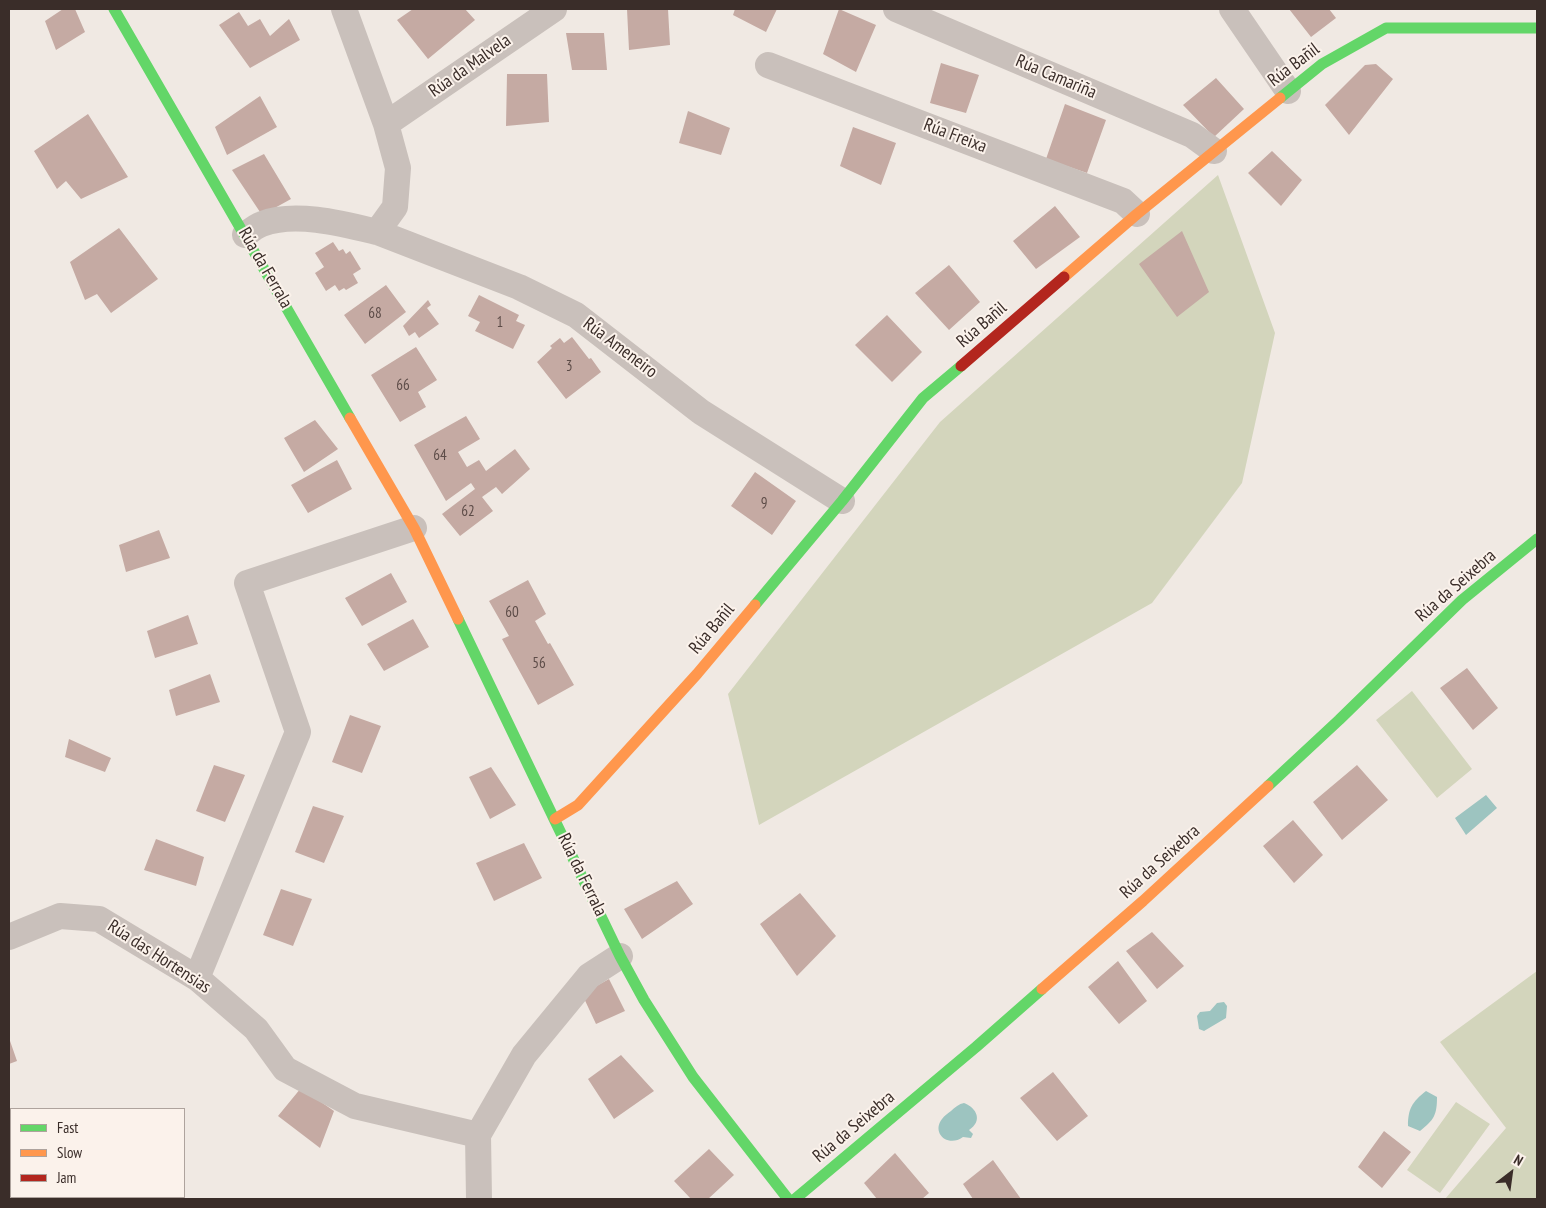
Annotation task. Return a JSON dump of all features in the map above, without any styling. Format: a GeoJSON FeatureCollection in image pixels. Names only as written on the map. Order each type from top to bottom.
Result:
{"type":"FeatureCollection","features":[{"type":"Feature","properties":{"kind":"street","name":"Rúa da Ferrala"},"geometry":{"type":"LineString","coordinates":[[114,9],[414,528],[620,956],[644,1000],[693,1076],[788,1199]]}},
{"type":"Feature","properties":{"kind":"street"},"geometry":{"type":"LineString","coordinates":[[245,235],[262,224],[288,219],[328,220],[377,232],[395,207],[398,168],[386,124],[344,9]]}},
{"type":"Feature","properties":{"kind":"street","name":"Rúa da Malvela"},"geometry":{"type":"LineString","coordinates":[[386,124],[554,9]]}},
{"type":"Feature","properties":{"kind":"street","name":"Rúa Camariña"},"geometry":{"type":"LineString","coordinates":[[896,9],[1192,135],[1214,151]]}},
{"type":"Feature","properties":{"kind":"street"},"geometry":{"type":"LineString","coordinates":[[1232,9],[1288,91]]}},
{"type":"Feature","properties":{"kind":"street","name":"Rúa Bañil"},"geometry":{"type":"LineString","coordinates":[[555,819],[578,805],[697,674],[842,501],[923,398],[1137,214],[1288,91],[1322,64],[1386,28],[1537,28]]}},
{"type":"Feature","properties":{"kind":"street","name":"Rúa Freixa"},"geometry":{"type":"LineString","coordinates":[[768,65],[1123,201],[1137,214]]}},
{"type":"Feature","properties":{"kind":"street","name":"Rúa Ameneiro"},"geometry":{"type":"LineString","coordinates":[[377,232],[519,287],[576,315],[701,412],[842,501]]}},
{"type":"Feature","properties":{"kind":"street"},"geometry":{"type":"LineString","coordinates":[[197,978],[298,732],[248,583],[414,528]]}},
{"type":"Feature","properties":{"kind":"street","name":"Rúa da Seixebra"},"geometry":{"type":"LineString","coordinates":[[795,1199],[976,1047],[1144,901],[1339,720],[1462,600],[1537,539]]}},
{"type":"Feature","properties":{"kind":"street","name":"Rúa das Hortensias"},"geometry":{"type":"LineString","coordinates":[[9,937],[60,916],[100,919],[197,978],[256,1029],[285,1070],[355,1106],[478,1135]]}},
{"type":"Feature","properties":{"kind":"street"},"geometry":{"type":"LineString","coordinates":[[479,1199],[478,1135],[524,1055],[589,976],[620,956]]}},
{"type":"Feature","properties":{"kind":"green space"},"geometry":{"type":"Polygon","coordinates":[[[1218,175],[1275,333],[1242,483],[1152,603],[759,825],[728,694],[940,422],[1218,175]]]}},
{"type":"Feature","properties":{"kind":"green space"},"geometry":{"type":"Polygon","coordinates":[[[1412,691],[1472,769],[1437,798],[1376,720],[1412,691]]]}},
{"type":"Feature","properties":{"kind":"green space"},"geometry":{"type":"Polygon","coordinates":[[[1537,971],[1537,1199],[1445,1199],[1506,1128],[1440,1042],[1537,971]]]}},
{"type":"Feature","properties":{"kind":"green space"},"geometry":{"type":"Polygon","coordinates":[[[1456,1102],[1490,1124],[1440,1193],[1407,1170],[1456,1102]]]}},
{"type":"Feature","properties":{"kind":"water"},"geometry":{"type":"Polygon","coordinates":[[[1486,795],[1497,808],[1466,835],[1455,818],[1486,795]]]}},
{"type":"Feature","properties":{"kind":"water"},"geometry":{"type":"Polygon","coordinates":[[[1224,1002],[1227,1006],[1226,1018],[1204,1031],[1199,1029],[1197,1016],[1200,1012],[1210,1011],[1217,1003],[1224,1002]]]}},
{"type":"Feature","properties":{"kind":"water"},"geometry":{"type":"Polygon","coordinates":[[[1426,1091],[1437,1097],[1436,1108],[1432,1120],[1420,1131],[1408,1126],[1409,1115],[1414,1102],[1426,1091]]]}},
{"type":"Feature","properties":{"kind":"water"},"geometry":{"type":"Polygon","coordinates":[[[964,1103],[969,1105],[977,1115],[976,1123],[969,1130],[973,1134],[971,1138],[963,1137],[952,1141],[947,1140],[940,1134],[939,1124],[946,1115],[964,1103]]]}},
{"type":"Feature","properties":{"kind":"building"},"geometry":{"type":"Polygon","coordinates":[[[63,9],[75,9],[85,32],[56,50],[45,21],[63,9]]]}},
{"type":"Feature","properties":{"kind":"building"},"geometry":{"type":"Polygon","coordinates":[[[413,9],[465,9],[475,20],[428,59],[397,20],[413,9]]]}},
{"type":"Feature","properties":{"kind":"building"},"geometry":{"type":"Polygon","coordinates":[[[627,9],[668,9],[670,45],[629,50],[627,9]]]}},
{"type":"Feature","properties":{"kind":"building"},"geometry":{"type":"Polygon","coordinates":[[[735,9],[777,9],[766,32],[733,15],[735,9]]]}},
{"type":"Feature","properties":{"kind":"building"},"geometry":{"type":"Polygon","coordinates":[[[839,9],[876,25],[856,72],[823,54],[839,9]]]}},
{"type":"Feature","properties":{"kind":"building"},"geometry":{"type":"Polygon","coordinates":[[[1289,9],[1329,9],[1336,18],[1311,37],[1289,9]]]}},
{"type":"Feature","properties":{"kind":"building"},"geometry":{"type":"Polygon","coordinates":[[[239,12],[248,26],[260,19],[270,36],[289,19],[300,40],[250,68],[219,25],[239,12]]]}},
{"type":"Feature","properties":{"kind":"building"},"geometry":{"type":"Polygon","coordinates":[[[566,33],[604,33],[607,70],[572,70],[566,33]]]}},
{"type":"Feature","properties":{"kind":"building"},"geometry":{"type":"Polygon","coordinates":[[[941,63],[979,75],[966,113],[930,103],[941,63]]]}},
{"type":"Feature","properties":{"kind":"building"},"geometry":{"type":"Polygon","coordinates":[[[1376,64],[1393,79],[1349,135],[1325,105],[1365,65],[1376,64]]]}},
{"type":"Feature","properties":{"kind":"building"},"geometry":{"type":"Polygon","coordinates":[[[507,74],[547,74],[549,122],[506,126],[507,74]]]}},
{"type":"Feature","properties":{"kind":"building"},"geometry":{"type":"Polygon","coordinates":[[[1216,78],[1244,109],[1214,137],[1183,105],[1216,78]]]}},
{"type":"Feature","properties":{"kind":"building"},"geometry":{"type":"Polygon","coordinates":[[[260,96],[277,127],[227,155],[215,127],[260,96]]]}},
{"type":"Feature","properties":{"kind":"building"},"geometry":{"type":"Polygon","coordinates":[[[1065,104],[1106,120],[1087,173],[1046,159],[1065,104]]]}},
{"type":"Feature","properties":{"kind":"building"},"geometry":{"type":"Polygon","coordinates":[[[688,111],[730,128],[721,155],[679,143],[688,111]]]}},
{"type":"Feature","properties":{"kind":"building"},"geometry":{"type":"Polygon","coordinates":[[[88,114],[128,177],[81,199],[66,181],[57,189],[34,151],[88,114]]]}},
{"type":"Feature","properties":{"kind":"building"},"geometry":{"type":"Polygon","coordinates":[[[853,127],[896,143],[881,185],[840,166],[853,127]]]}},
{"type":"Feature","properties":{"kind":"building"},"geometry":{"type":"Polygon","coordinates":[[[1272,151],[1302,180],[1281,206],[1248,173],[1272,151]]]}},
{"type":"Feature","properties":{"kind":"building"},"geometry":{"type":"Polygon","coordinates":[[[264,154],[291,199],[262,215],[232,170],[264,154]]]}},
{"type":"Feature","properties":{"kind":"building"},"geometry":{"type":"Polygon","coordinates":[[[1055,206],[1080,237],[1036,269],[1013,241],[1055,206]]]}},
{"type":"Feature","properties":{"kind":"building"},"geometry":{"type":"Polygon","coordinates":[[[119,228],[158,279],[111,313],[97,294],[85,300],[70,262],[119,228]]]}},
{"type":"Feature","properties":{"kind":"building"},"geometry":{"type":"Polygon","coordinates":[[[1182,231],[1209,292],[1177,317],[1139,264],[1182,231]]]}},
{"type":"Feature","properties":{"kind":"building"},"geometry":{"type":"Polygon","coordinates":[[[333,242],[339,251],[343,249],[346,254],[350,251],[361,269],[353,274],[358,283],[346,290],[344,288],[339,291],[335,285],[326,291],[315,273],[324,267],[315,253],[333,242]]]}},
{"type":"Feature","properties":{"kind":"building"},"geometry":{"type":"Polygon","coordinates":[[[949,265],[980,302],[949,330],[915,293],[949,265]]]}},
{"type":"Feature","properties":{"kind":"building"},"geometry":{"type":"Polygon","coordinates":[[[386,285],[406,312],[365,344],[344,315],[386,285]]]}},
{"type":"Feature","properties":{"kind":"building"},"geometry":{"type":"Polygon","coordinates":[[[479,295],[519,315],[516,321],[525,325],[513,349],[475,331],[480,322],[468,316],[479,295]]]}},
{"type":"Feature","properties":{"kind":"building"},"geometry":{"type":"Polygon","coordinates":[[[428,300],[431,305],[427,308],[439,324],[419,338],[415,332],[409,336],[403,326],[428,300]]]}},
{"type":"Feature","properties":{"kind":"building"},"geometry":{"type":"Polygon","coordinates":[[[887,315],[922,352],[892,382],[855,345],[887,315]]]}},
{"type":"Feature","properties":{"kind":"building"},"geometry":{"type":"Polygon","coordinates":[[[572,337],[601,372],[566,399],[537,362],[552,348],[550,346],[560,338],[564,343],[572,337]]]}},
{"type":"Feature","properties":{"kind":"building"},"geometry":{"type":"Polygon","coordinates":[[[416,347],[437,380],[418,392],[426,407],[400,422],[371,375],[416,347]]]}},
{"type":"Feature","properties":{"kind":"building"},"geometry":{"type":"Polygon","coordinates":[[[466,416],[480,439],[458,452],[467,467],[479,460],[486,471],[515,449],[530,469],[502,494],[496,487],[482,497],[493,511],[460,536],[442,514],[475,489],[471,483],[446,501],[414,445],[466,416]]]}},
{"type":"Feature","properties":{"kind":"building"},"geometry":{"type":"Polygon","coordinates":[[[315,420],[338,449],[304,472],[284,438],[315,420]]]}},
{"type":"Feature","properties":{"kind":"building"},"geometry":{"type":"Polygon","coordinates":[[[337,460],[352,489],[308,513],[291,485],[337,460]]]}},
{"type":"Feature","properties":{"kind":"building"},"geometry":{"type":"Polygon","coordinates":[[[755,472],[796,501],[772,535],[731,506],[755,472]]]}},
{"type":"Feature","properties":{"kind":"building"},"geometry":{"type":"Polygon","coordinates":[[[159,530],[170,558],[126,572],[119,545],[159,530]]]}},
{"type":"Feature","properties":{"kind":"building"},"geometry":{"type":"Polygon","coordinates":[[[391,573],[407,602],[362,626],[345,598],[391,573]]]}},
{"type":"Feature","properties":{"kind":"building"},"geometry":{"type":"Polygon","coordinates":[[[528,580],[546,614],[535,621],[574,685],[538,705],[502,639],[509,636],[489,601],[528,580]]]}},
{"type":"Feature","properties":{"kind":"building"},"geometry":{"type":"Polygon","coordinates":[[[188,615],[198,644],[155,658],[147,631],[188,615]]]}},
{"type":"Feature","properties":{"kind":"building"},"geometry":{"type":"Polygon","coordinates":[[[413,619],[429,647],[384,671],[367,644],[413,619]]]}},
{"type":"Feature","properties":{"kind":"building"},"geometry":{"type":"Polygon","coordinates":[[[1467,668],[1498,708],[1473,730],[1440,688],[1467,668]]]}},
{"type":"Feature","properties":{"kind":"building"},"geometry":{"type":"Polygon","coordinates":[[[210,674],[220,702],[176,716],[169,690],[210,674]]]}},
{"type":"Feature","properties":{"kind":"building"},"geometry":{"type":"Polygon","coordinates":[[[350,715],[381,726],[362,773],[332,762],[350,715]]]}},
{"type":"Feature","properties":{"kind":"building"},"geometry":{"type":"Polygon","coordinates":[[[69,739],[111,758],[105,772],[65,757],[69,739]]]}},
{"type":"Feature","properties":{"kind":"building"},"geometry":{"type":"Polygon","coordinates":[[[214,765],[245,775],[225,822],[196,811],[214,765]]]}},
{"type":"Feature","properties":{"kind":"building"},"geometry":{"type":"Polygon","coordinates":[[[1357,765],[1388,800],[1342,840],[1313,802],[1357,765]]]}},
{"type":"Feature","properties":{"kind":"building"},"geometry":{"type":"Polygon","coordinates":[[[491,767],[516,805],[490,819],[469,777],[491,767]]]}},
{"type":"Feature","properties":{"kind":"building"},"geometry":{"type":"Polygon","coordinates":[[[313,806],[344,816],[324,863],[295,852],[313,806]]]}},
{"type":"Feature","properties":{"kind":"building"},"geometry":{"type":"Polygon","coordinates":[[[1293,820],[1323,855],[1294,883],[1263,846],[1293,820]]]}},
{"type":"Feature","properties":{"kind":"building"},"geometry":{"type":"Polygon","coordinates":[[[156,839],[204,857],[196,886],[144,870],[156,839]]]}},
{"type":"Feature","properties":{"kind":"building"},"geometry":{"type":"Polygon","coordinates":[[[524,843],[542,878],[494,901],[476,863],[524,843]]]}},
{"type":"Feature","properties":{"kind":"building"},"geometry":{"type":"Polygon","coordinates":[[[677,881],[693,904],[642,939],[624,909],[677,881]]]}},
{"type":"Feature","properties":{"kind":"building"},"geometry":{"type":"Polygon","coordinates":[[[281,889],[312,899],[293,946],[263,935],[281,889]]]}},
{"type":"Feature","properties":{"kind":"building"},"geometry":{"type":"Polygon","coordinates":[[[800,893],[836,936],[797,976],[760,924],[800,893]]]}},
{"type":"Feature","properties":{"kind":"building"},"geometry":{"type":"Polygon","coordinates":[[[1152,932],[1184,966],[1157,989],[1126,951],[1152,932]]]}},
{"type":"Feature","properties":{"kind":"building"},"geometry":{"type":"Polygon","coordinates":[[[1118,961],[1147,1001],[1119,1024],[1088,987],[1118,961]]]}},
{"type":"Feature","properties":{"kind":"building"},"geometry":{"type":"Polygon","coordinates":[[[609,979],[625,1011],[596,1024],[582,994],[609,979]]]}},
{"type":"Feature","properties":{"kind":"building"},"geometry":{"type":"Polygon","coordinates":[[[9,1038],[17,1061],[9,1064],[9,1038]]]}},
{"type":"Feature","properties":{"kind":"building"},"geometry":{"type":"Polygon","coordinates":[[[621,1055],[654,1091],[614,1119],[588,1079],[621,1055]]]}},
{"type":"Feature","properties":{"kind":"building"},"geometry":{"type":"Polygon","coordinates":[[[1053,1072],[1088,1116],[1057,1141],[1020,1098],[1053,1072]]]}},
{"type":"Feature","properties":{"kind":"building"},"geometry":{"type":"Polygon","coordinates":[[[301,1088],[334,1111],[320,1148],[278,1116],[301,1088]]]}},
{"type":"Feature","properties":{"kind":"building"},"geometry":{"type":"Polygon","coordinates":[[[1384,1131],[1411,1152],[1382,1188],[1358,1167],[1384,1131]]]}},
{"type":"Feature","properties":{"kind":"building"},"geometry":{"type":"Polygon","coordinates":[[[709,1149],[734,1175],[708,1199],[691,1199],[674,1181],[709,1149]]]}},
{"type":"Feature","properties":{"kind":"building"},"geometry":{"type":"Polygon","coordinates":[[[895,1153],[929,1193],[922,1199],[877,1199],[864,1183],[895,1153]]]}},
{"type":"Feature","properties":{"kind":"building"},"geometry":{"type":"Polygon","coordinates":[[[993,1160],[1021,1199],[973,1199],[963,1184],[993,1160]]]}},
{"type":"Feature","properties":{"kind":"traffic: fast"},"geometry":{"type":"LineString","coordinates":[[114,9],[350,418]]}},
{"type":"Feature","properties":{"kind":"traffic: fast"},"geometry":{"type":"LineString","coordinates":[[1280,98],[1322,64],[1386,28],[1537,28]]}},
{"type":"Feature","properties":{"kind":"traffic: fast"},"geometry":{"type":"LineString","coordinates":[[755,605],[842,501],[923,398],[961,366]]}},
{"type":"Feature","properties":{"kind":"traffic: fast"},"geometry":{"type":"LineString","coordinates":[[1268,786],[1462,600],[1537,539]]}},
{"type":"Feature","properties":{"kind":"traffic: fast"},"geometry":{"type":"LineString","coordinates":[[458,619],[620,956],[644,1000],[693,1077],[788,1199]]}},
{"type":"Feature","properties":{"kind":"traffic: fast"},"geometry":{"type":"LineString","coordinates":[[795,1199],[1042,989]]}},
{"type":"Feature","properties":{"kind":"traffic: slow"},"geometry":{"type":"LineString","coordinates":[[1064,277],[1137,214],[1280,98]]}},
{"type":"Feature","properties":{"kind":"traffic: slow"},"geometry":{"type":"LineString","coordinates":[[350,418],[414,528],[458,619]]}},
{"type":"Feature","properties":{"kind":"traffic: slow"},"geometry":{"type":"LineString","coordinates":[[555,819],[578,805],[697,674],[755,605]]}},
{"type":"Feature","properties":{"kind":"traffic: slow"},"geometry":{"type":"LineString","coordinates":[[1042,989],[1143,901],[1268,786]]}},
{"type":"Feature","properties":{"kind":"traffic: jam"},"geometry":{"type":"LineString","coordinates":[[961,366],[1064,277]]}}]}
